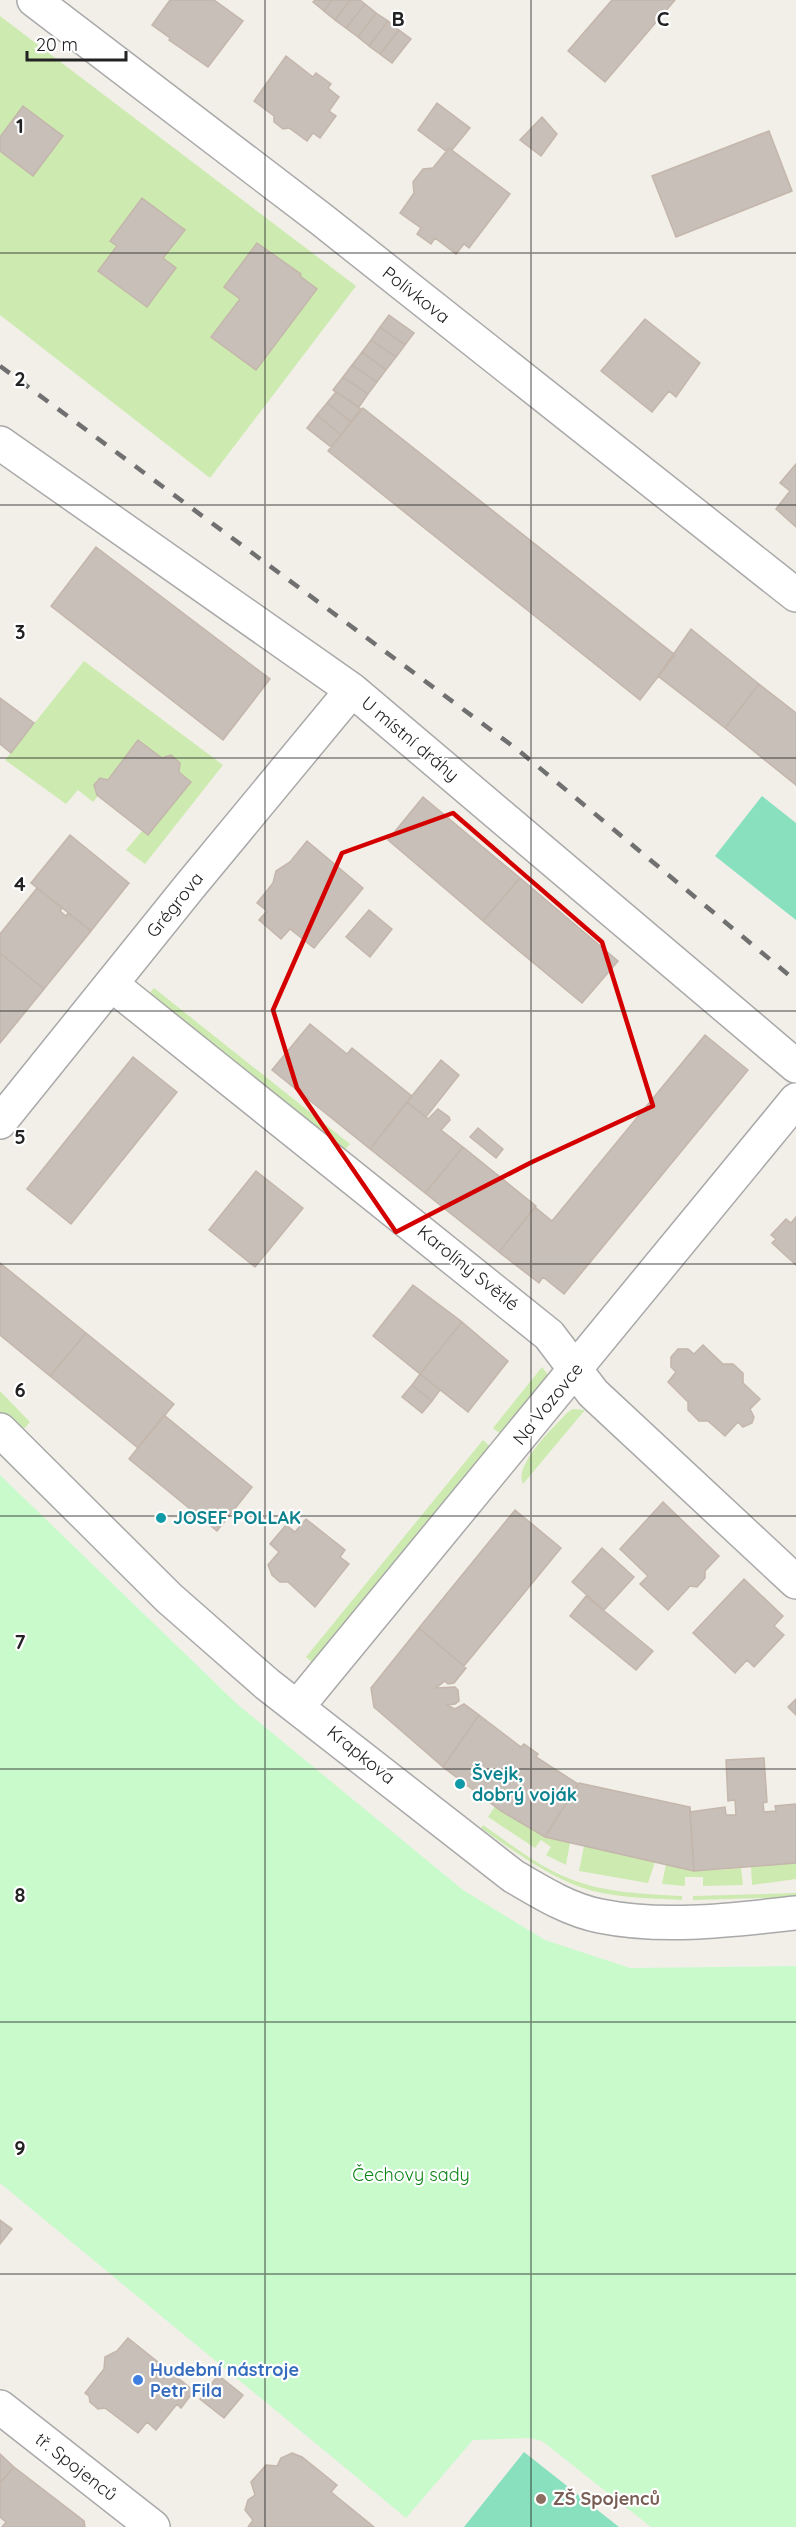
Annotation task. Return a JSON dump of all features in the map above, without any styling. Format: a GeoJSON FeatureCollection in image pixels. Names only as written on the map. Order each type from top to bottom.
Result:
{"type":"FeatureCollection","features":[{"type":"Feature","properties":{"kind":"street","name":"Polívkova"},"geometry":{"type":"LineString","coordinates":[[34,0],[321,219],[796,595]]}},
{"type":"Feature","properties":{"kind":"street","name":"U místní dráhy"},"geometry":{"type":"LineString","coordinates":[[0,443],[352,690],[796,1066]]}},
{"type":"Feature","properties":{"kind":"street","name":"Grégrova"},"geometry":{"type":"LineString","coordinates":[[0,1122],[352,690]]}},
{"type":"Feature","properties":{"kind":"street","name":"Karolíny Světlé"},"geometry":{"type":"LineString","coordinates":[[111,984],[540,1327],[555,1342],[599,1400],[796,1582]]}},
{"type":"Feature","properties":{"kind":"street","name":"Na Vozovce"},"geometry":{"type":"LineString","coordinates":[[298,1706],[796,1100]]}},
{"type":"Feature","properties":{"kind":"street","name":"Krapkova"},"geometry":{"type":"LineString","coordinates":[[0,1430],[170,1598],[267,1683],[513,1876],[572,1906],[599,1916],[643,1920],[718,1921],[796,1913]]}},
{"type":"Feature","properties":{"kind":"street","name":"tř. Spojenců"},"geometry":{"type":"LineString","coordinates":[[0,2406],[136,2522]]}},
{"type":"Feature","properties":{"kind":"highlighted area"},"geometry":{"type":"Polygon","coordinates":[[[453,813],[602,942],[653,1106],[532,1162],[396,1232],[297,1088],[273,1010],[342,853],[453,813]]]}},
{"type":"Feature","properties":{"kind":"green space"},"geometry":{"type":"Polygon","coordinates":[[[0,16],[356,286],[210,478],[0,315],[0,16]]]}},
{"type":"Feature","properties":{"kind":"green space"},"geometry":{"type":"Polygon","coordinates":[[[84,661],[223,765],[145,864],[126,850],[142,831],[148,835],[191,782],[179,772],[180,763],[171,756],[162,758],[138,741],[108,780],[100,778],[94,785],[98,796],[93,802],[78,790],[66,804],[5,760],[84,661]]]}},
{"type":"Feature","properties":{"kind":"green space"},"geometry":{"type":"Polygon","coordinates":[[[762,796],[796,823],[796,920],[715,856],[762,796]]]}},
{"type":"Feature","properties":{"kind":"green space"},"geometry":{"type":"Polygon","coordinates":[[[154,988],[350,1144],[342,1153],[147,996],[154,988]]]}},
{"type":"Feature","properties":{"kind":"green space"},"geometry":{"type":"Polygon","coordinates":[[[542,1367],[549,1376],[502,1435],[493,1428],[542,1367]]]}},
{"type":"Feature","properties":{"kind":"green space"},"geometry":{"type":"Polygon","coordinates":[[[0,1391],[30,1422],[17,1437],[0,1418],[0,1391]]]}},
{"type":"Feature","properties":{"kind":"green space"},"geometry":{"type":"Polygon","coordinates":[[[573,1409],[585,1410],[523,1484],[521,1476],[524,1467],[536,1446],[573,1409]]]}},
{"type":"Feature","properties":{"kind":"green space"},"geometry":{"type":"Polygon","coordinates":[[[483,1440],[492,1448],[314,1664],[306,1657],[483,1440]]]}},
{"type":"Feature","properties":{"kind":"green space","name":"Čechovy sady"},"geometry":{"type":"Polygon","coordinates":[[[0,1475],[237,1704],[463,1890],[545,1940],[630,1968],[796,1966],[796,2527],[651,2527],[542,2441],[530,2438],[473,2440],[406,2518],[0,2183],[0,1475]]]}},
{"type":"Feature","properties":{"kind":"green space"},"geometry":{"type":"Polygon","coordinates":[[[495,1806],[545,1837],[570,1843],[566,1865],[546,1855],[551,1847],[541,1840],[535,1848],[488,1817],[495,1806]]]}},
{"type":"Feature","properties":{"kind":"green space"},"geometry":{"type":"Polygon","coordinates":[[[483,1825],[538,1863],[573,1880],[613,1890],[682,1896],[682,1900],[617,1895],[580,1887],[529,1861],[481,1828],[483,1825]]]}},
{"type":"Feature","properties":{"kind":"green space"},"geometry":{"type":"Polygon","coordinates":[[[584,1846],[655,1862],[648,1883],[579,1871],[584,1846]]]}},
{"type":"Feature","properties":{"kind":"green space"},"geometry":{"type":"Polygon","coordinates":[[[796,1863],[796,1879],[752,1885],[751,1867],[796,1863]]]}},
{"type":"Feature","properties":{"kind":"green space"},"geometry":{"type":"Polygon","coordinates":[[[666,1864],[718,1870],[741,1868],[743,1885],[703,1886],[703,1877],[685,1877],[685,1886],[662,1884],[666,1864]]]}},
{"type":"Feature","properties":{"kind":"green space"},"geometry":{"type":"Polygon","coordinates":[[[796,1893],[796,1897],[693,1900],[693,1896],[796,1893]]]}},
{"type":"Feature","properties":{"kind":"green space"},"geometry":{"type":"Polygon","coordinates":[[[524,2452],[619,2527],[464,2527],[524,2452]]]}},
{"type":"Feature","properties":{"kind":"building"},"geometry":{"type":"Polygon","coordinates":[[[170,0],[214,0],[243,21],[208,67],[169,40],[170,38],[152,25],[170,0]]]}},
{"type":"Feature","properties":{"kind":"building"},"geometry":{"type":"Polygon","coordinates":[[[332,0],[324,11],[313,2],[332,0]]]}},
{"type":"Feature","properties":{"kind":"building"},"geometry":{"type":"Polygon","coordinates":[[[332,0],[350,0],[335,20],[324,11],[332,0]]]}},
{"type":"Feature","properties":{"kind":"building"},"geometry":{"type":"Polygon","coordinates":[[[350,0],[360,0],[365,4],[346,28],[335,20],[350,0]]]}},
{"type":"Feature","properties":{"kind":"building"},"geometry":{"type":"Polygon","coordinates":[[[612,0],[675,0],[605,82],[568,51],[612,0]]]}},
{"type":"Feature","properties":{"kind":"building"},"geometry":{"type":"Polygon","coordinates":[[[365,4],[376,13],[358,37],[346,28],[365,4]]]}},
{"type":"Feature","properties":{"kind":"building"},"geometry":{"type":"Polygon","coordinates":[[[376,13],[388,21],[369,46],[358,37],[376,13]]]}},
{"type":"Feature","properties":{"kind":"building"},"geometry":{"type":"Polygon","coordinates":[[[388,21],[399,30],[380,54],[369,46],[388,21]]]}},
{"type":"Feature","properties":{"kind":"building"},"geometry":{"type":"Polygon","coordinates":[[[399,30],[411,39],[392,63],[380,54],[399,30]]]}},
{"type":"Feature","properties":{"kind":"building"},"geometry":{"type":"Polygon","coordinates":[[[286,56],[313,77],[316,73],[331,84],[328,88],[339,97],[329,111],[336,116],[320,138],[313,133],[307,141],[289,128],[283,129],[274,122],[274,116],[254,101],[286,56]]]}},
{"type":"Feature","properties":{"kind":"building"},"geometry":{"type":"Polygon","coordinates":[[[437,103],[470,128],[452,150],[449,148],[446,151],[418,130],[437,103]]]}},
{"type":"Feature","properties":{"kind":"building"},"geometry":{"type":"Polygon","coordinates":[[[23,106],[63,136],[33,176],[0,151],[0,137],[23,106]]]}},
{"type":"Feature","properties":{"kind":"building"},"geometry":{"type":"Polygon","coordinates":[[[542,117],[557,134],[541,156],[520,140],[542,117]]]}},
{"type":"Feature","properties":{"kind":"building"},"geometry":{"type":"Polygon","coordinates":[[[769,131],[792,191],[676,237],[652,176],[769,131]]]}},
{"type":"Feature","properties":{"kind":"building"},"geometry":{"type":"Polygon","coordinates":[[[449,148],[510,194],[469,248],[464,244],[456,254],[435,238],[431,244],[417,234],[421,228],[400,213],[414,193],[413,182],[423,169],[433,168],[449,148]]]}},
{"type":"Feature","properties":{"kind":"building"},"geometry":{"type":"Polygon","coordinates":[[[142,198],[185,230],[163,258],[176,268],[147,307],[98,271],[117,246],[110,241],[142,198]]]}},
{"type":"Feature","properties":{"kind":"building"},"geometry":{"type":"Polygon","coordinates":[[[257,243],[301,274],[300,276],[317,289],[256,370],[211,337],[240,299],[224,287],[257,243]]]}},
{"type":"Feature","properties":{"kind":"building"},"geometry":{"type":"Polygon","coordinates":[[[389,315],[414,333],[405,345],[380,327],[389,315]]]}},
{"type":"Feature","properties":{"kind":"building"},"geometry":{"type":"Polygon","coordinates":[[[645,319],[700,363],[676,397],[669,391],[652,412],[601,371],[645,319]]]}},
{"type":"Feature","properties":{"kind":"building"},"geometry":{"type":"Polygon","coordinates":[[[380,327],[405,345],[396,357],[371,340],[380,327]]]}},
{"type":"Feature","properties":{"kind":"building"},"geometry":{"type":"Polygon","coordinates":[[[371,340],[396,357],[386,370],[362,352],[371,340]]]}},
{"type":"Feature","properties":{"kind":"building"},"geometry":{"type":"Polygon","coordinates":[[[362,352],[386,370],[377,382],[352,365],[362,352]]]}},
{"type":"Feature","properties":{"kind":"building"},"geometry":{"type":"Polygon","coordinates":[[[352,365],[377,382],[368,394],[343,377],[352,365]]]}},
{"type":"Feature","properties":{"kind":"building"},"geometry":{"type":"Polygon","coordinates":[[[343,377],[368,394],[359,407],[333,390],[343,377]]]}},
{"type":"Feature","properties":{"kind":"building"},"geometry":{"type":"Polygon","coordinates":[[[336,392],[361,409],[351,422],[327,403],[336,392]]]}},
{"type":"Feature","properties":{"kind":"building"},"geometry":{"type":"Polygon","coordinates":[[[327,403],[351,422],[341,435],[317,415],[327,403]]]}},
{"type":"Feature","properties":{"kind":"building"},"geometry":{"type":"Polygon","coordinates":[[[363,408],[675,655],[640,700],[328,451],[363,408]]]}},
{"type":"Feature","properties":{"kind":"building"},"geometry":{"type":"Polygon","coordinates":[[[317,415],[341,435],[331,447],[307,428],[317,415]]]}},
{"type":"Feature","properties":{"kind":"building"},"geometry":{"type":"Polygon","coordinates":[[[796,464],[796,527],[776,509],[790,491],[780,483],[796,464]]]}},
{"type":"Feature","properties":{"kind":"building"},"geometry":{"type":"Polygon","coordinates":[[[96,547],[270,679],[223,740],[51,606],[96,547]]]}},
{"type":"Feature","properties":{"kind":"building"},"geometry":{"type":"Polygon","coordinates":[[[691,629],[759,684],[725,728],[658,676],[691,629]]]}},
{"type":"Feature","properties":{"kind":"building"},"geometry":{"type":"Polygon","coordinates":[[[759,684],[796,713],[796,785],[725,728],[759,684]]]}},
{"type":"Feature","properties":{"kind":"building"},"geometry":{"type":"Polygon","coordinates":[[[0,698],[34,723],[11,753],[0,744],[0,698]]]}},
{"type":"Feature","properties":{"kind":"building"},"geometry":{"type":"Polygon","coordinates":[[[138,740],[162,758],[171,755],[180,763],[179,772],[191,782],[148,835],[97,795],[94,785],[100,778],[108,780],[138,740]]]}},
{"type":"Feature","properties":{"kind":"building"},"geometry":{"type":"Polygon","coordinates":[[[423,797],[520,878],[483,921],[388,840],[423,797]]]}},
{"type":"Feature","properties":{"kind":"building"},"geometry":{"type":"Polygon","coordinates":[[[70,835],[129,883],[91,931],[31,883],[70,835]]]}},
{"type":"Feature","properties":{"kind":"building"},"geometry":{"type":"Polygon","coordinates":[[[307,841],[363,888],[314,948],[290,929],[281,939],[259,920],[267,911],[257,903],[273,883],[276,871],[290,862],[307,841]]]}},
{"type":"Feature","properties":{"kind":"building"},"geometry":{"type":"Polygon","coordinates":[[[520,878],[618,961],[582,1003],[483,921],[520,878]]]}},
{"type":"Feature","properties":{"kind":"building"},"geometry":{"type":"Polygon","coordinates":[[[37,888],[62,908],[60,911],[66,916],[68,913],[91,931],[44,989],[0,953],[0,934],[37,888]]]}},
{"type":"Feature","properties":{"kind":"building"},"geometry":{"type":"Polygon","coordinates":[[[369,910],[392,929],[370,957],[346,937],[369,910]]]}},
{"type":"Feature","properties":{"kind":"building"},"geometry":{"type":"Polygon","coordinates":[[[0,953],[44,989],[0,1043],[0,953]]]}},
{"type":"Feature","properties":{"kind":"building"},"geometry":{"type":"Polygon","coordinates":[[[310,1024],[347,1054],[352,1048],[412,1096],[370,1149],[272,1070],[310,1024]]]}},
{"type":"Feature","properties":{"kind":"building"},"geometry":{"type":"Polygon","coordinates":[[[705,1035],[748,1070],[564,1294],[543,1277],[539,1283],[499,1252],[535,1207],[552,1221],[705,1035]]]}},
{"type":"Feature","properties":{"kind":"building"},"geometry":{"type":"Polygon","coordinates":[[[133,1057],[177,1092],[71,1224],[27,1189],[133,1057]]]}},
{"type":"Feature","properties":{"kind":"building"},"geometry":{"type":"Polygon","coordinates":[[[441,1060],[459,1075],[426,1117],[407,1102],[441,1060]]]}},
{"type":"Feature","properties":{"kind":"building"},"geometry":{"type":"Polygon","coordinates":[[[407,1102],[428,1119],[438,1109],[449,1117],[450,1120],[441,1130],[463,1147],[425,1193],[370,1149],[407,1102]]]}},
{"type":"Feature","properties":{"kind":"building"},"geometry":{"type":"Polygon","coordinates":[[[478,1128],[503,1149],[496,1158],[470,1137],[478,1128]]]}},
{"type":"Feature","properties":{"kind":"building"},"geometry":{"type":"Polygon","coordinates":[[[463,1147],[536,1206],[499,1252],[425,1193],[463,1147]]]}},
{"type":"Feature","properties":{"kind":"building"},"geometry":{"type":"Polygon","coordinates":[[[256,1171],[303,1208],[255,1267],[209,1230],[256,1171]]]}},
{"type":"Feature","properties":{"kind":"building"},"geometry":{"type":"Polygon","coordinates":[[[796,1217],[796,1265],[772,1243],[776,1239],[771,1235],[786,1219],[791,1223],[796,1217]]]}},
{"type":"Feature","properties":{"kind":"building"},"geometry":{"type":"Polygon","coordinates":[[[0,1263],[86,1333],[50,1376],[0,1335],[0,1263]]]}},
{"type":"Feature","properties":{"kind":"building"},"geometry":{"type":"Polygon","coordinates":[[[413,1285],[462,1322],[420,1374],[373,1336],[413,1285]]]}},
{"type":"Feature","properties":{"kind":"building"},"geometry":{"type":"Polygon","coordinates":[[[462,1322],[508,1361],[468,1412],[420,1374],[462,1322]]]}},
{"type":"Feature","properties":{"kind":"building"},"geometry":{"type":"Polygon","coordinates":[[[86,1333],[174,1404],[138,1448],[50,1376],[86,1333]]]}},
{"type":"Feature","properties":{"kind":"building"},"geometry":{"type":"Polygon","coordinates":[[[703,1345],[723,1364],[733,1364],[743,1373],[743,1383],[760,1399],[750,1409],[754,1417],[752,1423],[743,1427],[738,1422],[725,1436],[708,1421],[699,1421],[688,1410],[688,1402],[668,1382],[676,1372],[671,1367],[671,1357],[678,1349],[688,1349],[694,1354],[703,1345]]]}},
{"type":"Feature","properties":{"kind":"building"},"geometry":{"type":"Polygon","coordinates":[[[420,1374],[440,1390],[432,1401],[412,1385],[420,1374]]]}},
{"type":"Feature","properties":{"kind":"building"},"geometry":{"type":"Polygon","coordinates":[[[412,1385],[432,1401],[422,1413],[402,1397],[412,1385]]]}},
{"type":"Feature","properties":{"kind":"building"},"geometry":{"type":"Polygon","coordinates":[[[164,1415],[252,1487],[217,1531],[129,1459],[164,1415]]]}},
{"type":"Feature","properties":{"kind":"building"},"geometry":{"type":"Polygon","coordinates":[[[663,1502],[719,1556],[705,1571],[705,1578],[697,1587],[690,1586],[668,1610],[640,1584],[648,1576],[620,1549],[663,1502]]]}},
{"type":"Feature","properties":{"kind":"building"},"geometry":{"type":"Polygon","coordinates":[[[515,1510],[561,1548],[464,1666],[419,1628],[515,1510]]]}},
{"type":"Feature","properties":{"kind":"building"},"geometry":{"type":"Polygon","coordinates":[[[306,1519],[345,1550],[340,1557],[349,1564],[315,1607],[288,1582],[280,1582],[272,1575],[268,1565],[279,1552],[270,1544],[286,1525],[295,1532],[306,1519]]]}},
{"type":"Feature","properties":{"kind":"building"},"geometry":{"type":"Polygon","coordinates":[[[602,1548],[634,1577],[604,1610],[572,1582],[602,1548]]]}},
{"type":"Feature","properties":{"kind":"building"},"geometry":{"type":"Polygon","coordinates":[[[744,1579],[783,1616],[774,1626],[784,1635],[754,1667],[747,1660],[735,1673],[693,1633],[744,1579]]]}},
{"type":"Feature","properties":{"kind":"building"},"geometry":{"type":"Polygon","coordinates":[[[586,1596],[653,1651],[636,1670],[570,1616],[586,1596]]]}},
{"type":"Feature","properties":{"kind":"building"},"geometry":{"type":"Polygon","coordinates":[[[419,1628],[466,1668],[454,1683],[448,1684],[445,1681],[436,1688],[455,1687],[458,1690],[459,1701],[447,1705],[455,1709],[464,1704],[479,1715],[443,1767],[374,1707],[371,1688],[419,1628]]]}},
{"type":"Feature","properties":{"kind":"building"},"geometry":{"type":"Polygon","coordinates":[[[796,1699],[796,1715],[788,1707],[796,1699]]]}},
{"type":"Feature","properties":{"kind":"building"},"geometry":{"type":"Polygon","coordinates":[[[479,1715],[521,1747],[524,1744],[538,1754],[536,1757],[578,1784],[545,1837],[501,1811],[443,1767],[479,1715]]]}},
{"type":"Feature","properties":{"kind":"building"},"geometry":{"type":"Polygon","coordinates":[[[764,1758],[767,1802],[763,1803],[764,1812],[776,1811],[775,1806],[796,1804],[796,1863],[694,1871],[690,1812],[725,1807],[726,1815],[736,1815],[735,1800],[728,1801],[726,1760],[764,1758]]]}},
{"type":"Feature","properties":{"kind":"building"},"geometry":{"type":"Polygon","coordinates":[[[579,1783],[690,1807],[694,1871],[545,1837],[579,1783]]]}},
{"type":"Feature","properties":{"kind":"building"},"geometry":{"type":"Polygon","coordinates":[[[0,2220],[12,2229],[0,2244],[0,2220]]]}},
{"type":"Feature","properties":{"kind":"building","name":"Hudební nástroje Petr Fila"},"geometry":{"type":"Polygon","coordinates":[[[128,2338],[194,2391],[181,2408],[177,2404],[156,2430],[147,2422],[138,2433],[105,2408],[98,2409],[85,2393],[104,2369],[105,2357],[117,2351],[128,2338]]]}},
{"type":"Feature","properties":{"kind":"building"},"geometry":{"type":"Polygon","coordinates":[[[218,2375],[243,2395],[224,2418],[200,2399],[218,2375]]]}},
{"type":"Feature","properties":{"kind":"building"},"geometry":{"type":"Polygon","coordinates":[[[292,2453],[302,2457],[337,2485],[331,2492],[374,2527],[248,2527],[253,2520],[245,2510],[248,2500],[255,2495],[251,2482],[266,2465],[277,2466],[281,2458],[292,2453]]]}},
{"type":"Feature","properties":{"kind":"building"},"geometry":{"type":"Polygon","coordinates":[[[0,2454],[14,2467],[0,2483],[0,2454]]]}},
{"type":"Feature","properties":{"kind":"building"},"geometry":{"type":"Polygon","coordinates":[[[14,2467],[84,2521],[85,2527],[2,2527],[6,2522],[0,2517],[0,2483],[14,2467]]]}},
{"type":"Feature","properties":{"kind":"railway"},"geometry":{"type":"LineString","coordinates":[[0,366],[518,750],[796,981]]}},
{"type":"Feature","properties":{"kind":"place","name":"JOSEF POLLAK"},"geometry":{"type":"Point","coordinates":[161,1518]}},
{"type":"Feature","properties":{"kind":"place","name":"Švejk, dobrý voják"},"geometry":{"type":"Point","coordinates":[460,1784]}},
{"type":"Feature","properties":{"kind":"place","name":"Hudební nástroje Petr Fila"},"geometry":{"type":"Point","coordinates":[138,2380]}},
{"type":"Feature","properties":{"kind":"place","name":"ZŠ Spojenců"},"geometry":{"type":"Point","coordinates":[541,2499]}}]}
